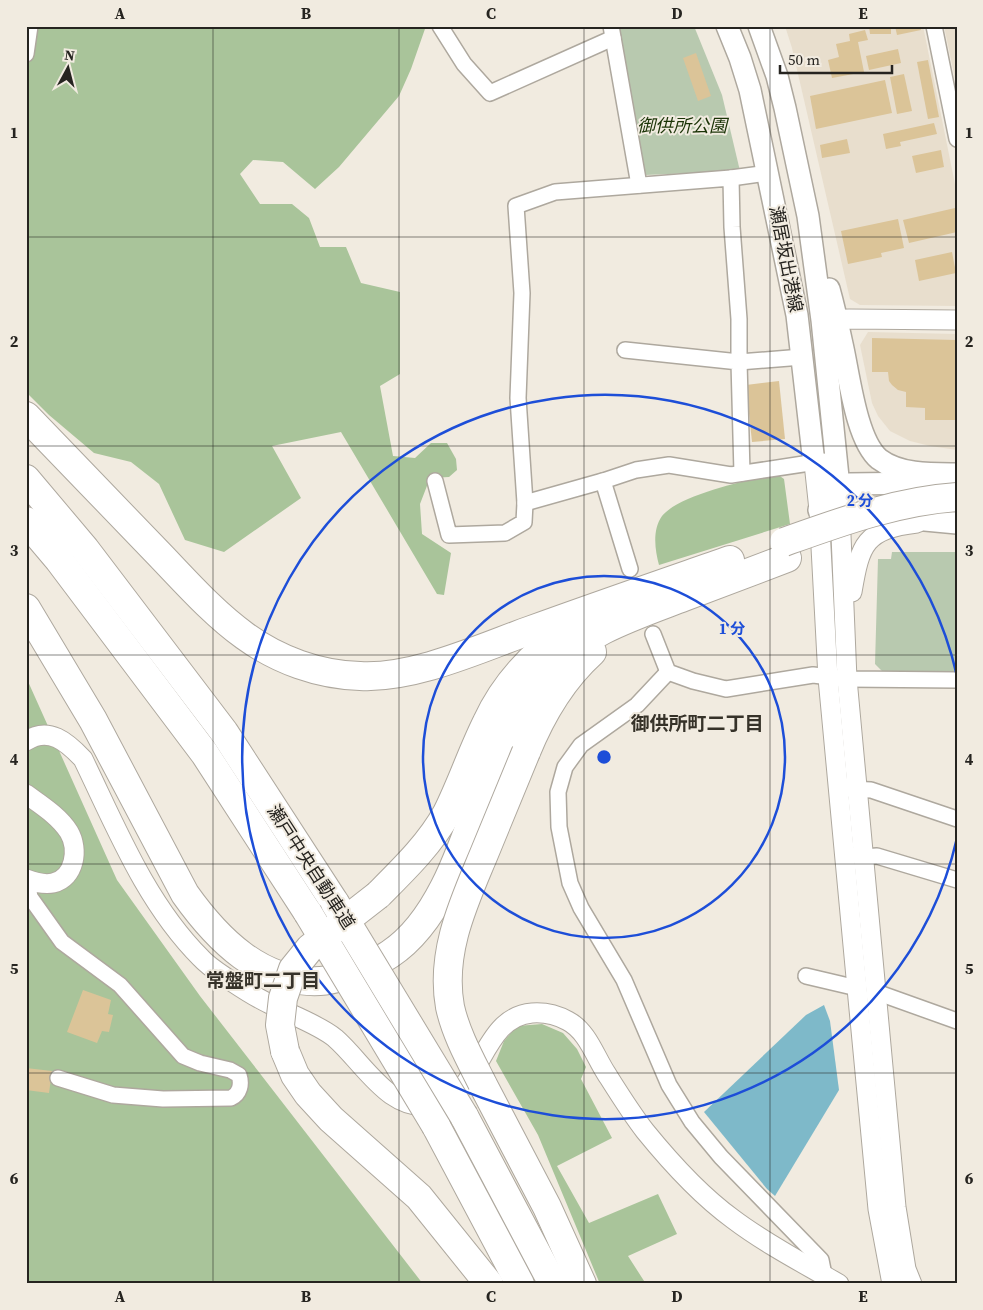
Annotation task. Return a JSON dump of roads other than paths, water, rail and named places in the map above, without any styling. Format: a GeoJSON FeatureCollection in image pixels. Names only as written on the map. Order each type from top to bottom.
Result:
{"type":"FeatureCollection","features":[{"type":"Feature","properties":{"kind":"highway"},"geometry":{"type":"LineString","coordinates":[[26,416],[171,566],[244,636],[264,649],[309,668],[335,674],[362,677],[410,671],[476,650],[603,604],[785,550],[893,523],[957,514]]}},
{"type":"Feature","properties":{"kind":"highway","name":"瀬戸中央自動車道"},"geometry":{"type":"LineString","coordinates":[[26,479],[85,549],[224,732],[335,903],[464,1116],[553,1284]]}},
{"type":"Feature","properties":{"kind":"highway"},"geometry":{"type":"LineString","coordinates":[[26,608],[93,720],[185,894],[200,915],[220,937],[263,970],[285,978],[306,982],[330,980],[361,970],[390,954],[408,939],[424,919],[444,887],[500,744],[512,720],[547,670],[586,640],[630,618],[785,550],[852,518],[915,502],[957,497]]}},
{"type":"Feature","properties":{"kind":"highway","name":"瀬戸中央自動車道"},"geometry":{"type":"LineString","coordinates":[[26,521],[59,560],[205,754],[308,913],[436,1126],[520,1284]]}},
{"type":"Feature","properties":{"kind":"highway"},"geometry":{"type":"LineString","coordinates":[[488,1284],[419,1197],[331,1118],[308,1094],[295,1075],[286,1050],[280,1025],[283,998],[293,969],[310,948],[378,895],[401,872],[429,839],[446,814],[487,721],[502,694],[522,669],[556,637],[603,604]]}},
{"type":"Feature","properties":{"kind":"highway"},"geometry":{"type":"LineString","coordinates":[[582,1284],[547,1208],[459,1036],[450,1006],[448,981],[449,954],[456,924],[466,895],[536,729],[550,702],[589,654],[630,618]]}},
{"type":"Feature","properties":{"kind":"main road","name":"瀬居坂出港線"},"geometry":{"type":"LineString","coordinates":[[728,26],[750,90],[797,315],[814,463]]}},
{"type":"Feature","properties":{"kind":"main road","name":"瀬居坂出港線"},"geometry":{"type":"LineString","coordinates":[[759,26],[768,47],[785,108],[830,320],[866,441],[872,451],[888,464],[907,470],[957,474]]}},
{"type":"Feature","properties":{"kind":"main road","name":"瀬居坂出港線"},"geometry":{"type":"LineString","coordinates":[[830,320],[839,487]]}},
{"type":"Feature","properties":{"kind":"main road"},"geometry":{"type":"LineString","coordinates":[[814,463],[839,487],[872,511],[893,517],[957,523]]}},
{"type":"Feature","properties":{"kind":"main road"},"geometry":{"type":"LineString","coordinates":[[819,510],[839,487],[849,484],[957,482]]}},
{"type":"Feature","properties":{"kind":"street"},"geometry":{"type":"LineString","coordinates":[[26,54],[30,26]]}},
{"type":"Feature","properties":{"kind":"street"},"geometry":{"type":"LineString","coordinates":[[440,26],[464,64],[490,93],[612,32],[639,185]]}},
{"type":"Feature","properties":{"kind":"street"},"geometry":{"type":"LineString","coordinates":[[934,26],[957,138]]}},
{"type":"Feature","properties":{"kind":"street"},"geometry":{"type":"LineString","coordinates":[[435,482],[449,535],[505,533],[524,522],[525,503],[518,398],[522,293],[516,206],[555,192],[731,178],[768,173]]}},
{"type":"Feature","properties":{"kind":"street"},"geometry":{"type":"LineString","coordinates":[[731,178],[732,227],[740,319],[739,362],[742,473]]}},
{"type":"Feature","properties":{"kind":"street"},"geometry":{"type":"LineString","coordinates":[[830,320],[957,320]]}},
{"type":"Feature","properties":{"kind":"street"},"geometry":{"type":"LineString","coordinates":[[624,350],[739,362],[802,357]]}},
{"type":"Feature","properties":{"kind":"street"},"geometry":{"type":"LineString","coordinates":[[525,503],[636,470],[669,465],[731,475],[837,459]]}},
{"type":"Feature","properties":{"kind":"street"},"geometry":{"type":"LineString","coordinates":[[814,463],[819,510],[828,678],[848,789]]}},
{"type":"Feature","properties":{"kind":"street"},"geometry":{"type":"LineString","coordinates":[[603,481],[630,569]]}},
{"type":"Feature","properties":{"kind":"street"},"geometry":{"type":"LineString","coordinates":[[839,487],[847,679],[848,789],[854,855],[857,988],[878,1210],[892,1284]]}},
{"type":"Feature","properties":{"kind":"street"},"geometry":{"type":"LineString","coordinates":[[845,628],[856,564],[860,552],[867,542],[876,534],[890,528],[931,522]]}},
{"type":"Feature","properties":{"kind":"street"},"geometry":{"type":"LineString","coordinates":[[653,634],[668,672],[726,690],[813,675],[847,679],[957,680]]}},
{"type":"Feature","properties":{"kind":"street"},"geometry":{"type":"LineString","coordinates":[[668,672],[637,705],[582,745],[565,766],[558,792],[559,827],[570,883],[581,908],[624,980],[669,1085],[692,1122],[784,1224],[821,1260],[831,1280]]}},
{"type":"Feature","properties":{"kind":"street"},"geometry":{"type":"LineString","coordinates":[[26,741],[36,735],[61,739],[72,747],[82,759],[140,874],[157,903],[202,959],[231,981],[265,1002],[332,1036],[395,1099],[408,1104],[422,1106],[435,1105],[448,1100],[459,1091],[499,1031],[512,1020],[526,1014],[542,1013],[557,1016],[572,1023],[583,1035],[605,1072],[644,1129],[689,1181],[732,1219],[794,1260],[831,1280]]}},
{"type":"Feature","properties":{"kind":"street"},"geometry":{"type":"LineString","coordinates":[[848,789],[871,790],[957,819]]}},
{"type":"Feature","properties":{"kind":"street"},"geometry":{"type":"LineString","coordinates":[[26,794],[62,822],[75,845],[72,867],[64,877],[54,883],[26,880],[30,897],[62,942],[120,985],[183,1056],[200,1063],[230,1070],[239,1075],[241,1081],[236,1096],[231,1098],[163,1099],[113,1095],[58,1078]]}},
{"type":"Feature","properties":{"kind":"street"},"geometry":{"type":"LineString","coordinates":[[854,855],[877,856],[957,880]]}},
{"type":"Feature","properties":{"kind":"street"},"geometry":{"type":"LineString","coordinates":[[854,855],[876,992],[896,1207],[906,1269],[912,1284]]}},
{"type":"Feature","properties":{"kind":"street"},"geometry":{"type":"LineString","coordinates":[[806,976],[857,988]]}},
{"type":"Feature","properties":{"kind":"street"},"geometry":{"type":"LineString","coordinates":[[876,992],[957,1021]]}},
{"type":"Feature","properties":{"kind":"water"},"geometry":{"type":"Polygon","coordinates":[[[824,1005],[830,1021],[839,1090],[775,1196],[767,1189],[704,1112],[806,1015],[824,1005]]]}},
{"type":"Feature","properties":{"kind":"district","name":"御供所町二丁目"},"geometry":{"type":"Point","coordinates":[697,723]}},
{"type":"Feature","properties":{"kind":"district","name":"常盤町二丁目"},"geometry":{"type":"Point","coordinates":[263,980]}},
{"type":"Feature","properties":{"kind":"park label","name":"御供所公園"},"geometry":{"type":"Point","coordinates":[682,126]}}]}
